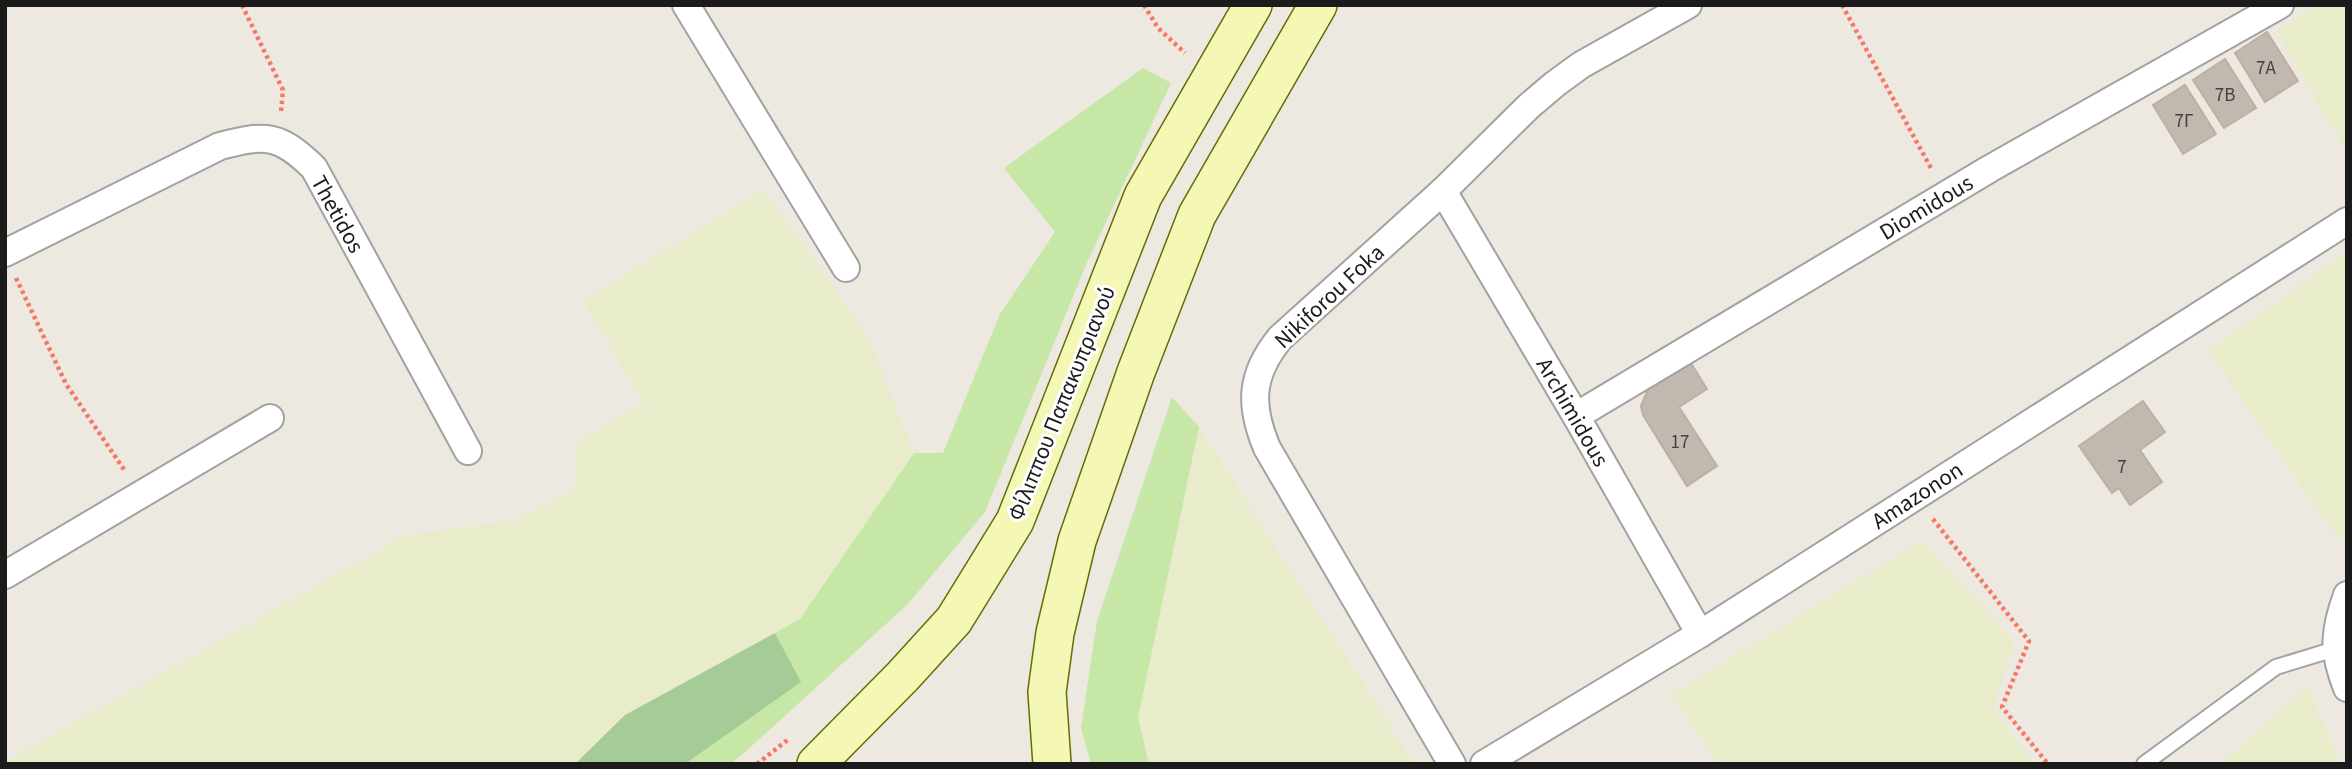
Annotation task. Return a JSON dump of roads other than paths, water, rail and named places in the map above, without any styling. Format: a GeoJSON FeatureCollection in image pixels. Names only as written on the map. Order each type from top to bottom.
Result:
{"type":"FeatureCollection","features":[{"type":"Feature","properties":{"kind":"main road","name":"Φίλιππου Παπακυπριανού"},"geometry":{"type":"LineString","coordinates":[[816,764],[954,620],[1009,532],[1064,400],[1143,196],[1253,5]]}},
{"type":"Feature","properties":{"kind":"main road"},"geometry":{"type":"LineString","coordinates":[[1052,764],[1047,692],[1055,633],[1077,541],[1136,372],[1197,215],[1318,5]]}},
{"type":"Feature","properties":{"kind":"street"},"geometry":{"type":"LineString","coordinates":[[687,5],[845,268]]}},
{"type":"Feature","properties":{"kind":"street","name":"Nikiforou Foka"},"geometry":{"type":"LineString","coordinates":[[1452,764],[1267,447],[1254,407],[1258,375],[1264,360],[1280,338],[1443,191],[1529,106],[1581,65],[1688,5]]}},
{"type":"Feature","properties":{"kind":"street","name":"Diomidous"},"geometry":{"type":"LineString","coordinates":[[1576,416],[1946,195],[2280,5]]}},
{"type":"Feature","properties":{"kind":"street","name":"Thetidos"},"geometry":{"type":"LineString","coordinates":[[8,259],[220,146],[258,138],[278,141],[295,150],[314,168],[468,451]]}},
{"type":"Feature","properties":{"kind":"street","name":"Archimidous"},"geometry":{"type":"LineString","coordinates":[[1443,191],[1576,416],[1699,634]]}},
{"type":"Feature","properties":{"kind":"street","name":"Amazonon"},"geometry":{"type":"LineString","coordinates":[[1484,764],[1699,634],[2347,221]]}},
{"type":"Feature","properties":{"kind":"street"},"geometry":{"type":"LineString","coordinates":[[5,575],[270,418]]}},
{"type":"Feature","properties":{"kind":"street"},"geometry":{"type":"LineString","coordinates":[[2347,594],[2340,614],[2335,649],[2347,688]]}},
{"type":"Feature","properties":{"kind":"lane"},"geometry":{"type":"LineString","coordinates":[[2144,764],[2276,667],[2335,649]]}}]}
